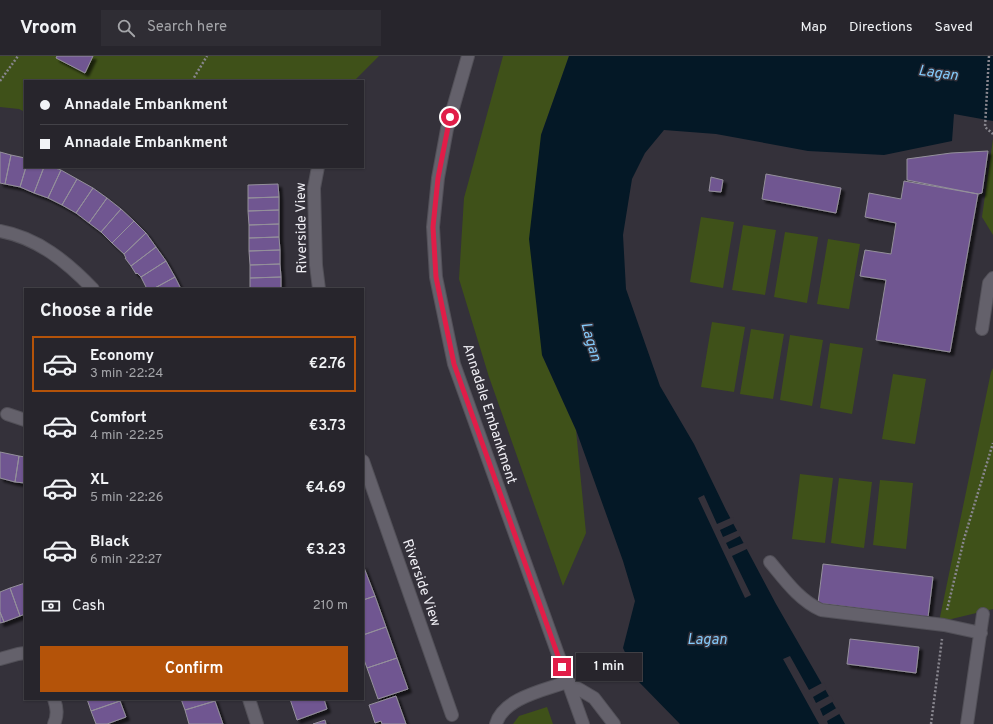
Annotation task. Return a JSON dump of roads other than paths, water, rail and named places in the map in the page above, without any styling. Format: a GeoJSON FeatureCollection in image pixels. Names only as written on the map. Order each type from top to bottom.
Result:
{"type":"FeatureCollection","features":[{"type":"Feature","properties":{"kind":"street","name":"Annadale Embankment"},"geometry":{"type":"LineString","coordinates":[[468,56],[447,129],[438,178],[433,227],[436,277],[454,364],[583,724]]}},
{"type":"Feature","properties":{"kind":"street","name":"Riverside View"},"geometry":{"type":"LineString","coordinates":[[318,168],[314,188],[316,265],[319,288]]}},
{"type":"Feature","properties":{"kind":"street"},"geometry":{"type":"LineString","coordinates":[[0,231],[28,239],[45,248],[73,269],[92,288]]}},
{"type":"Feature","properties":{"kind":"street"},"geometry":{"type":"LineString","coordinates":[[982,330],[989,283],[993,278]]}},
{"type":"Feature","properties":{"kind":"street"},"geometry":{"type":"LineString","coordinates":[[7,414],[24,420]]}},
{"type":"Feature","properties":{"kind":"street","name":"Riverside View"},"geometry":{"type":"LineString","coordinates":[[364,465],[452,715]]}},
{"type":"Feature","properties":{"kind":"street"},"geometry":{"type":"LineString","coordinates":[[770,562],[797,594],[821,610],[944,625],[981,633]]}},
{"type":"Feature","properties":{"kind":"street"},"geometry":{"type":"LineString","coordinates":[[967,724],[984,614]]}},
{"type":"Feature","properties":{"kind":"street"},"geometry":{"type":"LineString","coordinates":[[0,659],[24,653]]}},
{"type":"Feature","properties":{"kind":"street"},"geometry":{"type":"LineString","coordinates":[[496,724],[501,713],[506,707],[519,699],[568,682],[594,698],[614,724]]}},
{"type":"Feature","properties":{"kind":"street"},"geometry":{"type":"LineString","coordinates":[[54,700],[57,708],[57,716],[54,724]]}},
{"type":"Feature","properties":{"kind":"street"},"geometry":{"type":"LineString","coordinates":[[249,700],[257,724]]}},
{"type":"Feature","properties":{"kind":"water","name":"Lagan"},"geometry":{"type":"Polygon","coordinates":[[[569,56],[993,56],[993,121],[954,114],[952,141],[884,155],[808,151],[716,134],[664,130],[645,153],[632,179],[623,235],[626,289],[660,386],[694,444],[726,510],[776,604],[845,724],[680,724],[639,682],[623,648],[635,601],[623,561],[576,430],[542,355],[529,239],[541,135],[569,56]]]}}]}
